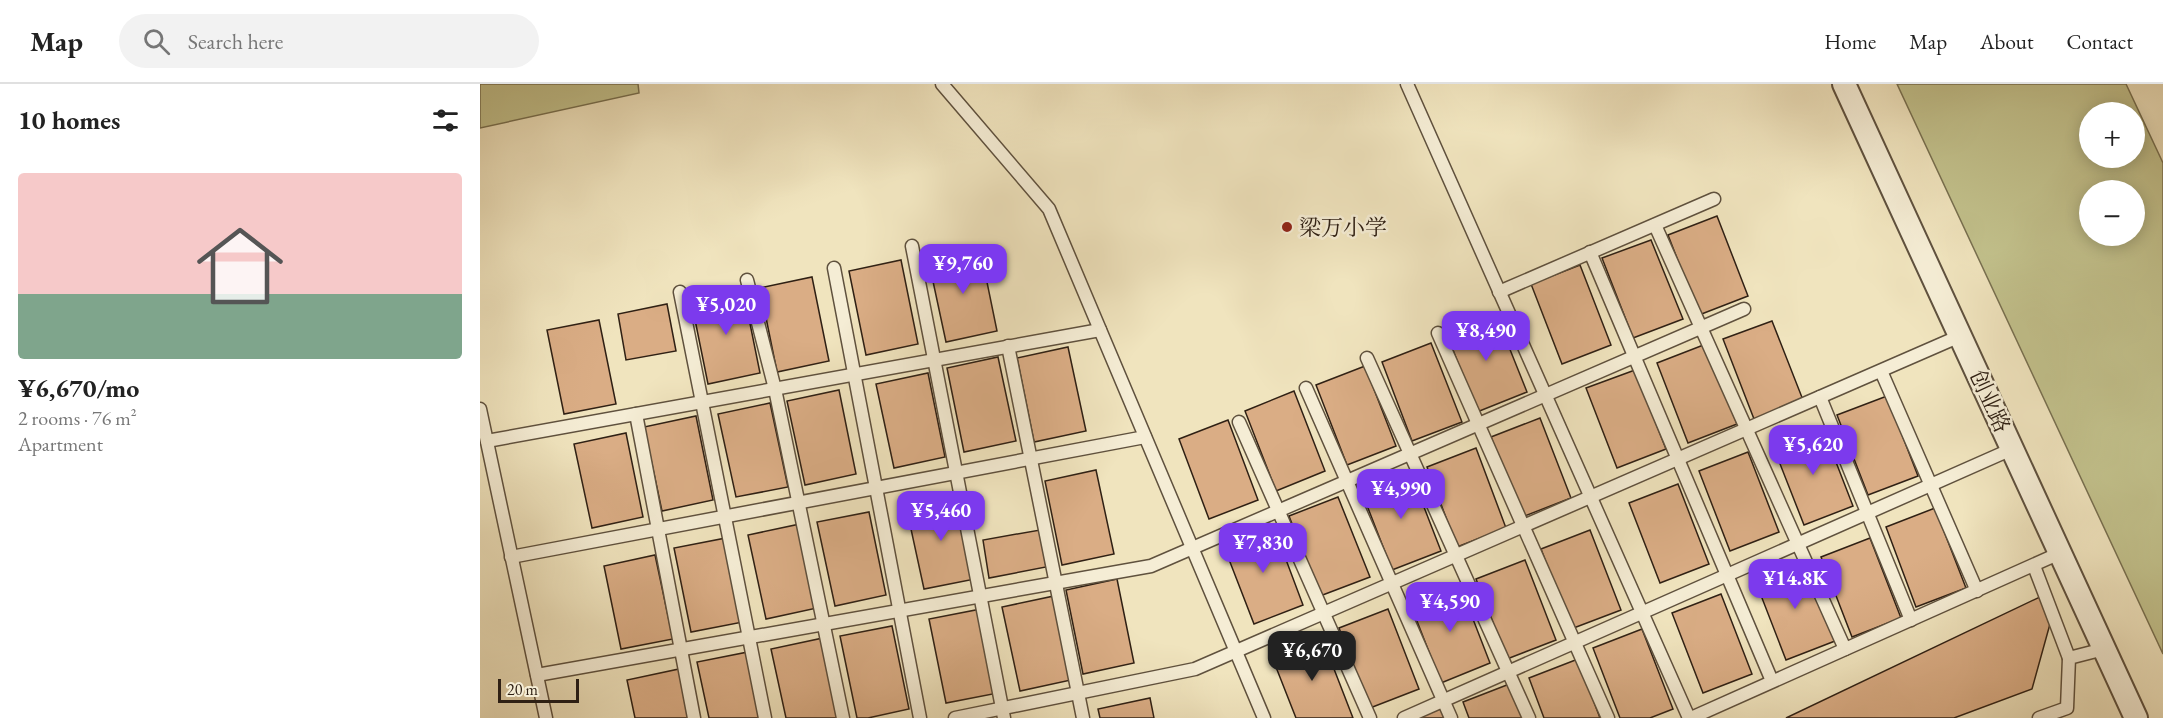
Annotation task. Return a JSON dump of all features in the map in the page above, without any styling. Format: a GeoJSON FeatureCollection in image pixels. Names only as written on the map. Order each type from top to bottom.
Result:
{"type":"FeatureCollection","features":[{"type":"Feature","properties":{"kind":"street","name":"创业路"},"geometry":{"type":"LineString","coordinates":[[1844,84],[2136,718]]}},
{"type":"Feature","properties":{"kind":"lane"},"geometry":{"type":"LineString","coordinates":[[942,84],[1049,209],[1264,718]]}},
{"type":"Feature","properties":{"kind":"lane"},"geometry":{"type":"LineString","coordinates":[[1407,84],[1690,718],[2060,553]]}},
{"type":"Feature","properties":{"kind":"lane"},"geometry":{"type":"LineString","coordinates":[[1499,292],[1714,199]]}},
{"type":"Feature","properties":{"kind":"lane"},"geometry":{"type":"LineString","coordinates":[[1655,225],[1845,649]]}},
{"type":"Feature","properties":{"kind":"lane"},"geometry":{"type":"LineString","coordinates":[[912,246],[1003,713]]}},
{"type":"Feature","properties":{"kind":"lane"},"geometry":{"type":"LineString","coordinates":[[1590,252],[1772,681]]}},
{"type":"Feature","properties":{"kind":"lane"},"geometry":{"type":"LineString","coordinates":[[834,268],[920,718]]}},
{"type":"Feature","properties":{"kind":"lane"},"geometry":{"type":"LineString","coordinates":[[747,280],[775,389],[800,502],[843,718]]}},
{"type":"Feature","properties":{"kind":"lane"},"geometry":{"type":"LineString","coordinates":[[680,292],[765,718]]}},
{"type":"Feature","properties":{"kind":"lane"},"geometry":{"type":"LineString","coordinates":[[537,675],[1151,566],[1744,309]]}},
{"type":"Feature","properties":{"kind":"lane"},"geometry":{"type":"LineString","coordinates":[[487,441],[1100,330]]}},
{"type":"Feature","properties":{"kind":"lane"},"geometry":{"type":"LineString","coordinates":[[1438,333],[1608,718]]}},
{"type":"Feature","properties":{"kind":"lane"},"geometry":{"type":"LineString","coordinates":[[956,718],[1003,713],[1078,693],[1195,669],[1960,336]]}},
{"type":"Feature","properties":{"kind":"lane"},"geometry":{"type":"LineString","coordinates":[[1008,346],[1083,718]]}},
{"type":"Feature","properties":{"kind":"lane"},"geometry":{"type":"LineString","coordinates":[[1368,358],[1529,718]]}},
{"type":"Feature","properties":{"kind":"lane"},"geometry":{"type":"LineString","coordinates":[[1881,371],[1977,591]]}},
{"type":"Feature","properties":{"kind":"lane"},"geometry":{"type":"LineString","coordinates":[[1306,388],[1451,718]]}},
{"type":"Feature","properties":{"kind":"lane"},"geometry":{"type":"LineString","coordinates":[[1820,397],[1911,620]]}},
{"type":"Feature","properties":{"kind":"lane"},"geometry":{"type":"LineString","coordinates":[[480,409],[546,718]]}},
{"type":"Feature","properties":{"kind":"lane"},"geometry":{"type":"LineString","coordinates":[[636,414],[694,718]]}},
{"type":"Feature","properties":{"kind":"lane"},"geometry":{"type":"LineString","coordinates":[[1239,422],[1370,718]]}},
{"type":"Feature","properties":{"kind":"lane"},"geometry":{"type":"LineString","coordinates":[[512,557],[1145,437]]}},
{"type":"Feature","properties":{"kind":"lane"},"geometry":{"type":"LineString","coordinates":[[1404,718],[2012,449]]}},
{"type":"Feature","properties":{"kind":"lane"},"geometry":{"type":"LineString","coordinates":[[2034,566],[2068,658],[2067,708],[2039,718]]}},
{"type":"Feature","properties":{"kind":"lane"},"geometry":{"type":"LineString","coordinates":[[2068,658],[2104,649]]}},
{"type":"Feature","properties":{"kind":"shaded area"},"geometry":{"type":"Polygon","coordinates":[[[480,84],[638,84],[639,93],[480,128],[480,84]]]}},
{"type":"Feature","properties":{"kind":"shaded area"},"geometry":{"type":"Polygon","coordinates":[[[1897,84],[2126,84],[2134,102],[2079,102],[2079,168],[2145,168],[2145,125],[2163,163],[2163,654],[1897,84]]]}},
{"type":"Feature","properties":{"kind":"building"},"geometry":{"type":"Polygon","coordinates":[[[1717,216],[1748,296],[1699,315],[1668,235],[1717,216]]]}},
{"type":"Feature","properties":{"kind":"building"},"geometry":{"type":"Polygon","coordinates":[[[1651,240],[1683,319],[1633,338],[1602,258],[1651,240]]]}},
{"type":"Feature","properties":{"kind":"building"},"geometry":{"type":"Polygon","coordinates":[[[980,248],[997,331],[946,342],[928,258],[980,248]]]}},
{"type":"Feature","properties":{"kind":"building"},"geometry":{"type":"Polygon","coordinates":[[[901,260],[918,344],[866,355],[849,271],[901,260]]]}},
{"type":"Feature","properties":{"kind":"building"},"geometry":{"type":"Polygon","coordinates":[[[1580,265],[1611,345],[1562,364],[1531,284],[1580,265]]]}},
{"type":"Feature","properties":{"kind":"building"},"geometry":{"type":"Polygon","coordinates":[[[812,277],[829,361],[777,372],[760,288],[812,277]]]}},
{"type":"Feature","properties":{"kind":"building"},"geometry":{"type":"Polygon","coordinates":[[[743,289],[760,373],[708,384],[691,300],[743,289]]]}},
{"type":"Feature","properties":{"kind":"building"},"geometry":{"type":"Polygon","coordinates":[[[667,304],[676,351],[626,360],[618,314],[667,304]]]}},
{"type":"Feature","properties":{"kind":"building"},"geometry":{"type":"Polygon","coordinates":[[[1495,312],[1527,392],[1477,412],[1446,332],[1495,312]]]}},
{"type":"Feature","properties":{"kind":"building"},"geometry":{"type":"Polygon","coordinates":[[[599,320],[616,404],[564,414],[547,330],[599,320]]]}},
{"type":"Feature","properties":{"kind":"building"},"geometry":{"type":"Polygon","coordinates":[[[1772,321],[1803,400],[1754,419],[1723,339],[1772,321]]]}},
{"type":"Feature","properties":{"kind":"building"},"geometry":{"type":"Polygon","coordinates":[[[1431,343],[1462,422],[1412,441],[1382,362],[1431,343]]]}},
{"type":"Feature","properties":{"kind":"building"},"geometry":{"type":"Polygon","coordinates":[[[1706,344],[1737,424],[1688,443],[1657,363],[1706,344]]]}},
{"type":"Feature","properties":{"kind":"building"},"geometry":{"type":"Polygon","coordinates":[[[1068,347],[1086,431],[1034,442],[1017,358],[1068,347]]]}},
{"type":"Feature","properties":{"kind":"building"},"geometry":{"type":"Polygon","coordinates":[[[998,357],[1016,441],[964,452],[947,368],[998,357]]]}},
{"type":"Feature","properties":{"kind":"building"},"geometry":{"type":"Polygon","coordinates":[[[1365,366],[1396,446],[1347,465],[1316,385],[1365,366]]]}},
{"type":"Feature","properties":{"kind":"building"},"geometry":{"type":"Polygon","coordinates":[[[1635,370],[1666,449],[1617,468],[1586,388],[1635,370]]]}},
{"type":"Feature","properties":{"kind":"building"},"geometry":{"type":"Polygon","coordinates":[[[928,373],[945,457],[894,468],[876,384],[928,373]]]}},
{"type":"Feature","properties":{"kind":"building"},"geometry":{"type":"Polygon","coordinates":[[[839,390],[856,474],[805,485],[787,401],[839,390]]]}},
{"type":"Feature","properties":{"kind":"building"},"geometry":{"type":"Polygon","coordinates":[[[1294,391],[1325,471],[1276,491],[1245,411],[1294,391]]]}},
{"type":"Feature","properties":{"kind":"building"},"geometry":{"type":"Polygon","coordinates":[[[1887,396],[1918,476],[1868,495],[1837,415],[1887,396]]]}},
{"type":"Feature","properties":{"kind":"building"},"geometry":{"type":"Polygon","coordinates":[[[770,403],[788,487],[736,497],[718,414],[770,403]]]}},
{"type":"Feature","properties":{"kind":"building"},"geometry":{"type":"Polygon","coordinates":[[[696,416],[713,500],[662,511],[644,427],[696,416]]]}},
{"type":"Feature","properties":{"kind":"building"},"geometry":{"type":"Polygon","coordinates":[[[1540,418],[1571,498],[1522,517],[1491,437],[1540,418]]]}},
{"type":"Feature","properties":{"kind":"building"},"geometry":{"type":"Polygon","coordinates":[[[1228,420],[1258,500],[1209,519],[1179,439],[1228,420]]]}},
{"type":"Feature","properties":{"kind":"building"},"geometry":{"type":"Polygon","coordinates":[[[1822,426],[1853,506],[1804,525],[1773,446],[1822,426]]]}},
{"type":"Feature","properties":{"kind":"building"},"geometry":{"type":"Polygon","coordinates":[[[626,433],[643,517],[592,528],[574,444],[626,433]]]}},
{"type":"Feature","properties":{"kind":"building"},"geometry":{"type":"Polygon","coordinates":[[[1476,448],[1506,528],[1457,547],[1427,467],[1476,448]]]}},
{"type":"Feature","properties":{"kind":"building"},"geometry":{"type":"Polygon","coordinates":[[[1748,452],[1779,532],[1730,551],[1699,471],[1748,452]]]}},
{"type":"Feature","properties":{"kind":"building"},"geometry":{"type":"Polygon","coordinates":[[[1096,470],[1114,554],[1062,565],[1045,481],[1096,470]]]}},
{"type":"Feature","properties":{"kind":"building"},"geometry":{"type":"Polygon","coordinates":[[[1410,471],[1441,551],[1392,570],[1361,490],[1410,471]]]}},
{"type":"Feature","properties":{"kind":"building"},"geometry":{"type":"Polygon","coordinates":[[[1678,484],[1709,564],[1660,583],[1629,503],[1678,484]]]}},
{"type":"Feature","properties":{"kind":"building"},"geometry":{"type":"Polygon","coordinates":[[[958,495],[975,579],[924,589],[906,506],[958,495]]]}},
{"type":"Feature","properties":{"kind":"building"},"geometry":{"type":"Polygon","coordinates":[[[1338,497],[1370,577],[1320,596],[1289,516],[1338,497]]]}},
{"type":"Feature","properties":{"kind":"building"},"geometry":{"type":"Polygon","coordinates":[[[1935,508],[1966,588],[1916,607],[1886,527],[1935,508]]]}},
{"type":"Feature","properties":{"kind":"building"},"geometry":{"type":"Polygon","coordinates":[[[869,512],[886,595],[835,606],[817,522],[869,512]]]}},
{"type":"Feature","properties":{"kind":"building"},"geometry":{"type":"Polygon","coordinates":[[[800,524],[817,608],[766,619],[748,535],[800,524]]]}},
{"type":"Feature","properties":{"kind":"building"},"geometry":{"type":"Polygon","coordinates":[[[1273,525],[1303,605],[1254,624],[1223,544],[1273,525]]]}},
{"type":"Feature","properties":{"kind":"building"},"geometry":{"type":"Polygon","coordinates":[[[1040,530],[1046,567],[989,578],[983,540],[1040,530]]]}},
{"type":"Feature","properties":{"kind":"building"},"geometry":{"type":"Polygon","coordinates":[[[1590,530],[1621,610],[1571,629],[1541,549],[1590,530]]]}},
{"type":"Feature","properties":{"kind":"building"},"geometry":{"type":"Polygon","coordinates":[[[726,538],[743,622],[691,632],[674,548],[726,538]]]}},
{"type":"Feature","properties":{"kind":"building"},"geometry":{"type":"Polygon","coordinates":[[[1870,538],[1901,618],[1852,637],[1821,557],[1870,538]]]}},
{"type":"Feature","properties":{"kind":"building"},"geometry":{"type":"Polygon","coordinates":[[[655,555],[673,639],[621,649],[604,566],[655,555]]]}},
{"type":"Feature","properties":{"kind":"building"},"geometry":{"type":"Polygon","coordinates":[[[1525,560],[1556,640],[1507,659],[1476,579],[1525,560]]]}},
{"type":"Feature","properties":{"kind":"building"},"geometry":{"type":"Polygon","coordinates":[[[1804,561],[1835,641],[1786,660],[1755,580],[1804,561]]]}},
{"type":"Feature","properties":{"kind":"building"},"geometry":{"type":"Polygon","coordinates":[[[1117,579],[1134,663],[1083,674],[1066,590],[1117,579]]]}},
{"type":"Feature","properties":{"kind":"building"},"geometry":{"type":"Polygon","coordinates":[[[1459,583],[1490,663],[1441,683],[1410,603],[1459,583]]]}},
{"type":"Feature","properties":{"kind":"building"},"geometry":{"type":"Polygon","coordinates":[[[1721,594],[1752,674],[1703,693],[1672,613],[1721,594]]]}},
{"type":"Feature","properties":{"kind":"building"},"geometry":{"type":"Polygon","coordinates":[[[2044,595],[2050,624],[2032,689],[1954,718],[1786,718],[2044,595]]]}},
{"type":"Feature","properties":{"kind":"building"},"geometry":{"type":"Polygon","coordinates":[[[1054,596],[1071,680],[1020,691],[1002,607],[1054,596]]]}},
{"type":"Feature","properties":{"kind":"building"},"geometry":{"type":"Polygon","coordinates":[[[981,609],[998,693],[946,703],[929,619],[981,609]]]}},
{"type":"Feature","properties":{"kind":"building"},"geometry":{"type":"Polygon","coordinates":[[[1388,609],[1419,689],[1370,708],[1339,628],[1388,609]]]}},
{"type":"Feature","properties":{"kind":"building"},"geometry":{"type":"Polygon","coordinates":[[[892,626],[909,709],[868,718],[857,718],[840,636],[892,626]]]}},
{"type":"Feature","properties":{"kind":"building"},"geometry":{"type":"Polygon","coordinates":[[[1642,629],[1673,709],[1650,718],[1620,718],[1593,648],[1642,629]]]}},
{"type":"Feature","properties":{"kind":"building"},"geometry":{"type":"Polygon","coordinates":[[[823,638],[840,718],[786,718],[771,649],[823,638]]]}},
{"type":"Feature","properties":{"kind":"building"},"geometry":{"type":"Polygon","coordinates":[[[1322,638],[1353,718],[1296,718],[1272,657],[1322,638]]]}},
{"type":"Feature","properties":{"kind":"building"},"geometry":{"type":"Polygon","coordinates":[[[748,652],[762,718],[709,718],[697,662],[748,652]]]}},
{"type":"Feature","properties":{"kind":"building"},"geometry":{"type":"Polygon","coordinates":[[[1578,659],[1600,718],[1544,718],[1529,678],[1578,659]]]}},
{"type":"Feature","properties":{"kind":"building"},"geometry":{"type":"Polygon","coordinates":[[[679,669],[689,718],[635,718],[627,680],[679,669]]]}},
{"type":"Feature","properties":{"kind":"building"},"geometry":{"type":"Polygon","coordinates":[[[1512,683],[1526,718],[1469,718],[1463,702],[1512,683]]]}},
{"type":"Feature","properties":{"kind":"building"},"geometry":{"type":"Polygon","coordinates":[[[1150,698],[1154,718],[1100,718],[1098,709],[1150,698]]]}},
{"type":"Feature","properties":{"kind":"building"},"geometry":{"type":"Polygon","coordinates":[[[1441,708],[1444,718],[1415,718],[1441,708]]]}},
{"type":"Feature","properties":{"kind":"place","name":"梁万小学"},"geometry":{"type":"Point","coordinates":[1287,227]}}]}
